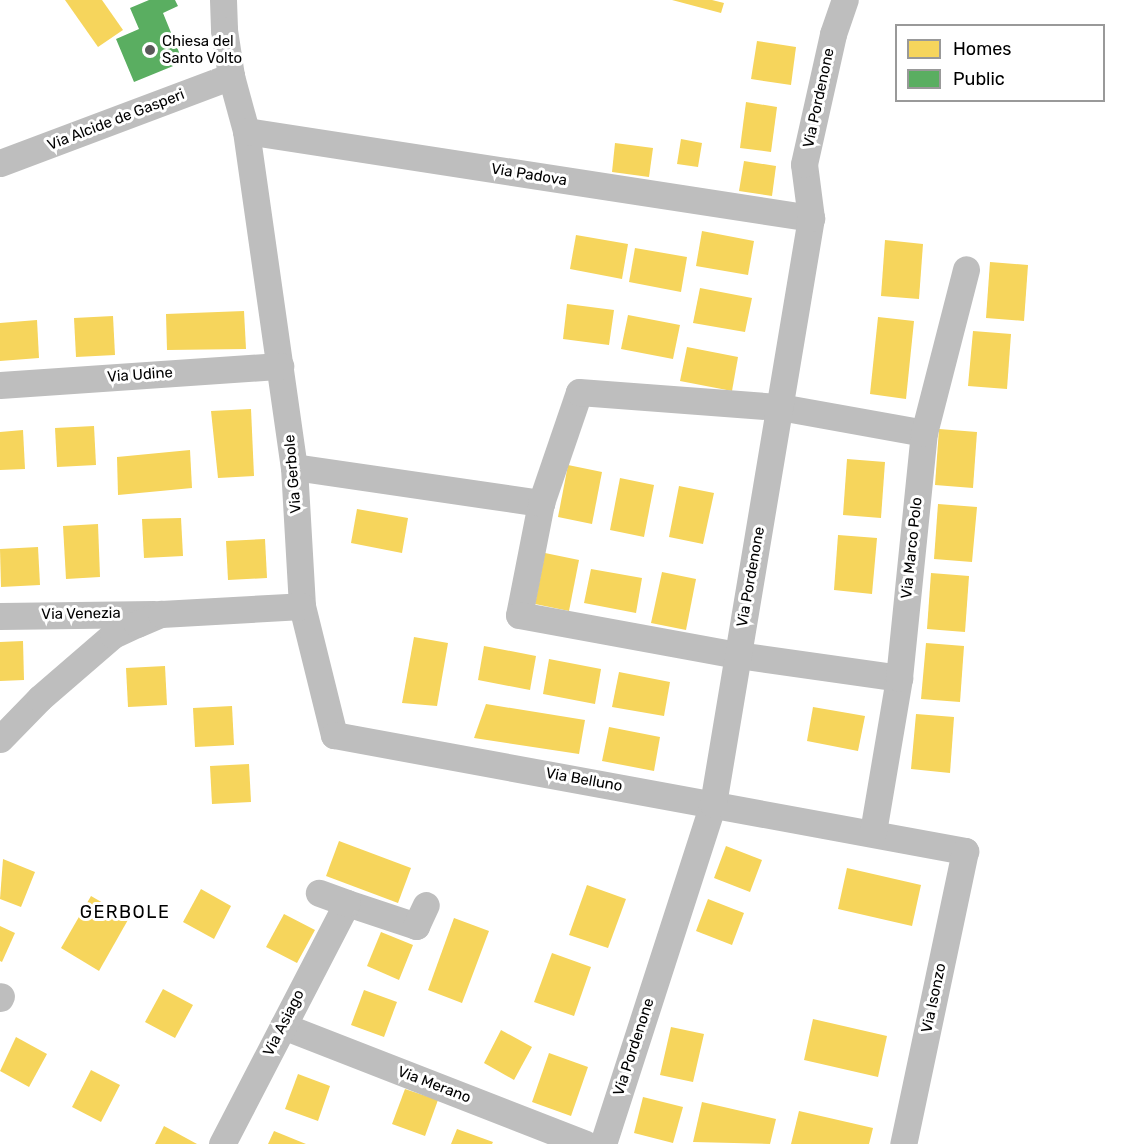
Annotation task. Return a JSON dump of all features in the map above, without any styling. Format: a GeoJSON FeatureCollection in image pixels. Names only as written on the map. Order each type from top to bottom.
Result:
{"type":"FeatureCollection","features":[{"type":"Feature","properties":{"kind":"street","name":"Via Gerbole"},"geometry":{"type":"LineString","coordinates":[[223,0],[231,76],[246,131],[294,467],[302,606]]}},
{"type":"Feature","properties":{"kind":"street","name":"Via Pordenone"},"geometry":{"type":"LineString","coordinates":[[603,1144],[713,804],[811,218],[804,164],[833,34],[845,0]]}},
{"type":"Feature","properties":{"kind":"street","name":"Via Alcide de Gasperi"},"geometry":{"type":"LineString","coordinates":[[0,163],[231,76]]}},
{"type":"Feature","properties":{"kind":"street","name":"Via Padova"},"geometry":{"type":"LineString","coordinates":[[246,131],[811,218]]}},
{"type":"Feature","properties":{"kind":"street","name":"Via Marco Polo"},"geometry":{"type":"LineString","coordinates":[[873,832],[898,678],[924,433],[966,269]]}},
{"type":"Feature","properties":{"kind":"street","name":"Via Udine"},"geometry":{"type":"LineString","coordinates":[[0,385],[280,366]]}},
{"type":"Feature","properties":{"kind":"street"},"geometry":{"type":"LineString","coordinates":[[898,678],[738,655],[519,615],[541,502],[579,392],[780,407],[924,433]]}},
{"type":"Feature","properties":{"kind":"street"},"geometry":{"type":"LineString","coordinates":[[294,467],[541,502]]}},
{"type":"Feature","properties":{"kind":"street"},"geometry":{"type":"LineString","coordinates":[[0,739],[40,698],[113,635],[161,614],[302,606]]}},
{"type":"Feature","properties":{"kind":"street","name":"Via Belluno"},"geometry":{"type":"LineString","coordinates":[[302,606],[334,735],[873,832],[965,851]]}},
{"type":"Feature","properties":{"kind":"street","name":"Via Venezia"},"geometry":{"type":"LineString","coordinates":[[0,615],[161,614]]}},
{"type":"Feature","properties":{"kind":"street","name":"Via Isonzo"},"geometry":{"type":"LineString","coordinates":[[903,1144],[965,851]]}},
{"type":"Feature","properties":{"kind":"street"},"geometry":{"type":"LineString","coordinates":[[319,893],[417,926],[426,905]]}},
{"type":"Feature","properties":{"kind":"street","name":"Via Asiago"},"geometry":{"type":"LineString","coordinates":[[222,1144],[347,903]]}},
{"type":"Feature","properties":{"kind":"street","name":"Via Merano"},"geometry":{"type":"LineString","coordinates":[[283,1026],[585,1144]]}},
{"type":"Feature","properties":{"kind":"building: Homes"},"geometry":{"type":"Polygon","coordinates":[[[65,0],[102,0],[123,30],[98,47],[65,0]]]}},
{"type":"Feature","properties":{"kind":"building: Homes"},"geometry":{"type":"Polygon","coordinates":[[[672,0],[712,0],[724,3],[721,13],[672,0]]]}},
{"type":"Feature","properties":{"kind":"building: Homes"},"geometry":{"type":"Polygon","coordinates":[[[757,41],[796,47],[791,85],[751,79],[757,41]]]}},
{"type":"Feature","properties":{"kind":"building: Homes"},"geometry":{"type":"Polygon","coordinates":[[[746,102],[777,107],[771,152],[740,148],[746,102]]]}},
{"type":"Feature","properties":{"kind":"building: Homes"},"geometry":{"type":"Polygon","coordinates":[[[681,139],[702,143],[698,167],[677,164],[681,139]]]}},
{"type":"Feature","properties":{"kind":"building: Homes"},"geometry":{"type":"Polygon","coordinates":[[[615,143],[653,148],[649,177],[612,172],[615,143]]]}},
{"type":"Feature","properties":{"kind":"building: Homes"},"geometry":{"type":"Polygon","coordinates":[[[744,161],[776,166],[772,196],[739,191],[744,161]]]}},
{"type":"Feature","properties":{"kind":"building: Homes"},"geometry":{"type":"Polygon","coordinates":[[[702,231],[754,241],[748,275],[696,266],[702,231]]]}},
{"type":"Feature","properties":{"kind":"building: Homes"},"geometry":{"type":"Polygon","coordinates":[[[576,235],[628,244],[622,279],[570,269],[576,235]]]}},
{"type":"Feature","properties":{"kind":"building: Homes"},"geometry":{"type":"Polygon","coordinates":[[[885,240],[923,244],[919,299],[881,296],[885,240]]]}},
{"type":"Feature","properties":{"kind":"building: Homes"},"geometry":{"type":"Polygon","coordinates":[[[635,248],[687,257],[681,292],[629,282],[635,248]]]}},
{"type":"Feature","properties":{"kind":"building: Homes"},"geometry":{"type":"Polygon","coordinates":[[[990,262],[1028,265],[1024,321],[986,318],[990,262]]]}},
{"type":"Feature","properties":{"kind":"building: Homes"},"geometry":{"type":"Polygon","coordinates":[[[700,288],[752,298],[745,332],[693,323],[700,288]]]}},
{"type":"Feature","properties":{"kind":"building: Homes"},"geometry":{"type":"Polygon","coordinates":[[[567,304],[614,310],[609,345],[563,339],[567,304]]]}},
{"type":"Feature","properties":{"kind":"building: Homes"},"geometry":{"type":"Polygon","coordinates":[[[244,311],[246,349],[167,350],[166,314],[244,311]]]}},
{"type":"Feature","properties":{"kind":"building: Homes"},"geometry":{"type":"Polygon","coordinates":[[[628,315],[680,325],[673,359],[621,349],[628,315]]]}},
{"type":"Feature","properties":{"kind":"building: Homes"},"geometry":{"type":"Polygon","coordinates":[[[113,316],[115,355],[76,357],[74,318],[113,316]]]}},
{"type":"Feature","properties":{"kind":"building: Homes"},"geometry":{"type":"Polygon","coordinates":[[[878,317],[914,321],[906,399],[870,394],[878,317]]]}},
{"type":"Feature","properties":{"kind":"building: Homes"},"geometry":{"type":"Polygon","coordinates":[[[37,320],[39,358],[0,361],[0,323],[37,320]]]}},
{"type":"Feature","properties":{"kind":"building: Homes"},"geometry":{"type":"Polygon","coordinates":[[[973,331],[1011,334],[1007,389],[968,386],[973,331]]]}},
{"type":"Feature","properties":{"kind":"building: Homes"},"geometry":{"type":"Polygon","coordinates":[[[687,347],[738,357],[732,391],[680,381],[687,347]]]}},
{"type":"Feature","properties":{"kind":"building: Homes"},"geometry":{"type":"Polygon","coordinates":[[[251,409],[254,476],[218,478],[211,411],[251,409]]]}},
{"type":"Feature","properties":{"kind":"building: Homes"},"geometry":{"type":"Polygon","coordinates":[[[94,426],[96,465],[57,467],[55,428],[94,426]]]}},
{"type":"Feature","properties":{"kind":"building: Homes"},"geometry":{"type":"Polygon","coordinates":[[[939,429],[977,432],[973,488],[935,485],[939,429]]]}},
{"type":"Feature","properties":{"kind":"building: Homes"},"geometry":{"type":"Polygon","coordinates":[[[23,430],[25,469],[0,470],[0,432],[23,430]]]}},
{"type":"Feature","properties":{"kind":"building: Homes"},"geometry":{"type":"Polygon","coordinates":[[[190,450],[192,488],[118,495],[117,457],[190,450]]]}},
{"type":"Feature","properties":{"kind":"building: Homes"},"geometry":{"type":"Polygon","coordinates":[[[847,459],[885,462],[881,518],[843,515],[847,459]]]}},
{"type":"Feature","properties":{"kind":"building: Homes"},"geometry":{"type":"Polygon","coordinates":[[[568,465],[602,472],[592,524],[558,517],[568,465]]]}},
{"type":"Feature","properties":{"kind":"building: Homes"},"geometry":{"type":"Polygon","coordinates":[[[620,478],[654,485],[644,537],[610,530],[620,478]]]}},
{"type":"Feature","properties":{"kind":"building: Homes"},"geometry":{"type":"Polygon","coordinates":[[[679,486],[714,493],[703,544],[669,537],[679,486]]]}},
{"type":"Feature","properties":{"kind":"building: Homes"},"geometry":{"type":"Polygon","coordinates":[[[938,504],[977,507],[972,562],[934,559],[938,504]]]}},
{"type":"Feature","properties":{"kind":"building: Homes"},"geometry":{"type":"Polygon","coordinates":[[[357,509],[408,518],[402,553],[351,543],[357,509]]]}},
{"type":"Feature","properties":{"kind":"building: Homes"},"geometry":{"type":"Polygon","coordinates":[[[181,518],[183,556],[144,558],[142,519],[181,518]]]}},
{"type":"Feature","properties":{"kind":"building: Homes"},"geometry":{"type":"Polygon","coordinates":[[[98,524],[100,577],[66,579],[63,526],[98,524]]]}},
{"type":"Feature","properties":{"kind":"building: Homes"},"geometry":{"type":"Polygon","coordinates":[[[838,535],[877,538],[872,594],[834,590],[838,535]]]}},
{"type":"Feature","properties":{"kind":"building: Homes"},"geometry":{"type":"Polygon","coordinates":[[[265,539],[267,578],[228,580],[226,541],[265,539]]]}},
{"type":"Feature","properties":{"kind":"building: Homes"},"geometry":{"type":"Polygon","coordinates":[[[38,547],[40,585],[1,587],[0,549],[38,547]]]}},
{"type":"Feature","properties":{"kind":"building: Homes"},"geometry":{"type":"Polygon","coordinates":[[[545,553],[579,560],[569,611],[535,604],[545,553]]]}},
{"type":"Feature","properties":{"kind":"building: Homes"},"geometry":{"type":"Polygon","coordinates":[[[591,569],[642,578],[636,613],[584,603],[591,569]]]}},
{"type":"Feature","properties":{"kind":"building: Homes"},"geometry":{"type":"Polygon","coordinates":[[[662,572],[696,579],[686,630],[651,623],[662,572]]]}},
{"type":"Feature","properties":{"kind":"building: Homes"},"geometry":{"type":"Polygon","coordinates":[[[931,573],[969,576],[965,632],[927,629],[931,573]]]}},
{"type":"Feature","properties":{"kind":"building: Homes"},"geometry":{"type":"Polygon","coordinates":[[[414,637],[448,643],[437,706],[402,703],[414,637]]]}},
{"type":"Feature","properties":{"kind":"building: Homes"},"geometry":{"type":"Polygon","coordinates":[[[23,641],[24,680],[0,681],[0,642],[23,641]]]}},
{"type":"Feature","properties":{"kind":"building: Homes"},"geometry":{"type":"Polygon","coordinates":[[[926,643],[964,646],[960,702],[921,699],[926,643]]]}},
{"type":"Feature","properties":{"kind":"building: Homes"},"geometry":{"type":"Polygon","coordinates":[[[484,646],[536,656],[530,690],[478,680],[484,646]]]}},
{"type":"Feature","properties":{"kind":"building: Homes"},"geometry":{"type":"Polygon","coordinates":[[[549,659],[601,669],[595,704],[543,694],[549,659]]]}},
{"type":"Feature","properties":{"kind":"building: Homes"},"geometry":{"type":"Polygon","coordinates":[[[165,666],[167,705],[128,707],[126,668],[165,666]]]}},
{"type":"Feature","properties":{"kind":"building: Homes"},"geometry":{"type":"Polygon","coordinates":[[[619,672],[670,682],[664,716],[612,707],[619,672]]]}},
{"type":"Feature","properties":{"kind":"building: Homes"},"geometry":{"type":"Polygon","coordinates":[[[486,704],[585,720],[579,754],[474,738],[486,704]]]}},
{"type":"Feature","properties":{"kind":"building: Homes"},"geometry":{"type":"Polygon","coordinates":[[[232,706],[234,745],[195,747],[193,708],[232,706]]]}},
{"type":"Feature","properties":{"kind":"building: Homes"},"geometry":{"type":"Polygon","coordinates":[[[813,707],[865,716],[858,751],[807,741],[813,707]]]}},
{"type":"Feature","properties":{"kind":"building: Homes"},"geometry":{"type":"Polygon","coordinates":[[[916,714],[954,717],[950,773],[911,769],[916,714]]]}},
{"type":"Feature","properties":{"kind":"building: Homes"},"geometry":{"type":"Polygon","coordinates":[[[609,727],[660,737],[654,771],[602,761],[609,727]]]}},
{"type":"Feature","properties":{"kind":"building: Homes"},"geometry":{"type":"Polygon","coordinates":[[[249,764],[251,802],[212,804],[210,766],[249,764]]]}},
{"type":"Feature","properties":{"kind":"building: Homes"},"geometry":{"type":"Polygon","coordinates":[[[339,841],[411,868],[398,903],[326,876],[339,841]]]}},
{"type":"Feature","properties":{"kind":"building: Homes"},"geometry":{"type":"Polygon","coordinates":[[[726,846],[762,860],[750,892],[714,878],[726,846]]]}},
{"type":"Feature","properties":{"kind":"building: Homes"},"geometry":{"type":"Polygon","coordinates":[[[3,859],[35,872],[21,907],[0,899],[3,859]]]}},
{"type":"Feature","properties":{"kind":"building: Homes"},"geometry":{"type":"Polygon","coordinates":[[[847,868],[921,885],[912,926],[838,909],[847,868]]]}},
{"type":"Feature","properties":{"kind":"building: Homes"},"geometry":{"type":"Polygon","coordinates":[[[587,885],[626,899],[608,948],[569,935],[587,885]]]}},
{"type":"Feature","properties":{"kind":"building: Homes"},"geometry":{"type":"Polygon","coordinates":[[[201,889],[231,906],[214,939],[183,922],[201,889]]]}},
{"type":"Feature","properties":{"kind":"building: Homes"},"geometry":{"type":"Polygon","coordinates":[[[91,896],[129,918],[99,971],[61,948],[91,896]]]}},
{"type":"Feature","properties":{"kind":"building: Homes"},"geometry":{"type":"Polygon","coordinates":[[[708,899],[744,913],[732,945],[696,931],[708,899]]]}},
{"type":"Feature","properties":{"kind":"building: Homes"},"geometry":{"type":"Polygon","coordinates":[[[284,914],[315,930],[297,963],[266,947],[284,914]]]}},
{"type":"Feature","properties":{"kind":"building: Homes"},"geometry":{"type":"Polygon","coordinates":[[[454,918],[489,931],[462,1003],[428,990],[454,918]]]}},
{"type":"Feature","properties":{"kind":"building: Homes"},"geometry":{"type":"Polygon","coordinates":[[[0,926],[15,933],[2,962],[0,961],[0,926]]]}},
{"type":"Feature","properties":{"kind":"building: Homes"},"geometry":{"type":"Polygon","coordinates":[[[381,932],[413,945],[399,980],[367,966],[381,932]]]}},
{"type":"Feature","properties":{"kind":"building: Homes"},"geometry":{"type":"Polygon","coordinates":[[[552,953],[591,967],[574,1016],[534,1002],[552,953]]]}},
{"type":"Feature","properties":{"kind":"building: Homes"},"geometry":{"type":"Polygon","coordinates":[[[163,989],[193,1005],[175,1038],[145,1022],[163,989]]]}},
{"type":"Feature","properties":{"kind":"building: Homes"},"geometry":{"type":"Polygon","coordinates":[[[364,990],[397,1002],[384,1037],[351,1025],[364,990]]]}},
{"type":"Feature","properties":{"kind":"building: Homes"},"geometry":{"type":"Polygon","coordinates":[[[813,1019],[887,1036],[878,1077],[804,1060],[813,1019]]]}},
{"type":"Feature","properties":{"kind":"building: Homes"},"geometry":{"type":"Polygon","coordinates":[[[671,1027],[704,1034],[693,1082],[660,1075],[671,1027]]]}},
{"type":"Feature","properties":{"kind":"building: Homes"},"geometry":{"type":"Polygon","coordinates":[[[501,1030],[532,1047],[514,1080],[484,1063],[501,1030]]]}},
{"type":"Feature","properties":{"kind":"building: Homes"},"geometry":{"type":"Polygon","coordinates":[[[16,1037],[47,1054],[29,1087],[0,1071],[16,1037]]]}},
{"type":"Feature","properties":{"kind":"building: Homes"},"geometry":{"type":"Polygon","coordinates":[[[549,1053],[588,1067],[571,1116],[532,1102],[549,1053]]]}},
{"type":"Feature","properties":{"kind":"building: Homes"},"geometry":{"type":"Polygon","coordinates":[[[91,1070],[120,1085],[101,1122],[72,1107],[91,1070]]]}},
{"type":"Feature","properties":{"kind":"building: Homes"},"geometry":{"type":"Polygon","coordinates":[[[298,1074],[330,1086],[318,1121],[285,1109],[298,1074]]]}},
{"type":"Feature","properties":{"kind":"building: Homes"},"geometry":{"type":"Polygon","coordinates":[[[405,1089],[438,1100],[425,1136],[392,1124],[405,1089]]]}},
{"type":"Feature","properties":{"kind":"building: Homes"},"geometry":{"type":"Polygon","coordinates":[[[643,1097],[683,1107],[673,1143],[634,1133],[643,1097]]]}},
{"type":"Feature","properties":{"kind":"building: Homes"},"geometry":{"type":"Polygon","coordinates":[[[702,1102],[776,1119],[770,1144],[693,1142],[702,1102]]]}},
{"type":"Feature","properties":{"kind":"building: Homes"},"geometry":{"type":"Polygon","coordinates":[[[799,1111],[873,1128],[869,1144],[791,1144],[799,1111]]]}},
{"type":"Feature","properties":{"kind":"building: Homes"},"geometry":{"type":"Polygon","coordinates":[[[164,1126],[197,1144],[155,1144],[164,1126]]]}},
{"type":"Feature","properties":{"kind":"building: Homes"},"geometry":{"type":"Polygon","coordinates":[[[457,1129],[493,1142],[492,1144],[451,1144],[457,1129]]]}},
{"type":"Feature","properties":{"kind":"building: Homes"},"geometry":{"type":"Polygon","coordinates":[[[274,1131],[306,1144],[268,1144],[274,1131]]]}},
{"type":"Feature","properties":{"kind":"building: Public","name":"Chiesa del Santo Volto"},"geometry":{"type":"Polygon","coordinates":[[[149,0],[175,0],[178,6],[163,13],[183,62],[134,82],[116,39],[139,29],[130,8],[149,0]]]}},
{"type":"Feature","properties":{"kind":"place","name":"Chiesa del Santo Volto"},"geometry":{"type":"Point","coordinates":[150,50]}},
{"type":"Feature","properties":{"kind":"district","name":"GERBOLE"},"geometry":{"type":"Point","coordinates":[125,912]}}]}
